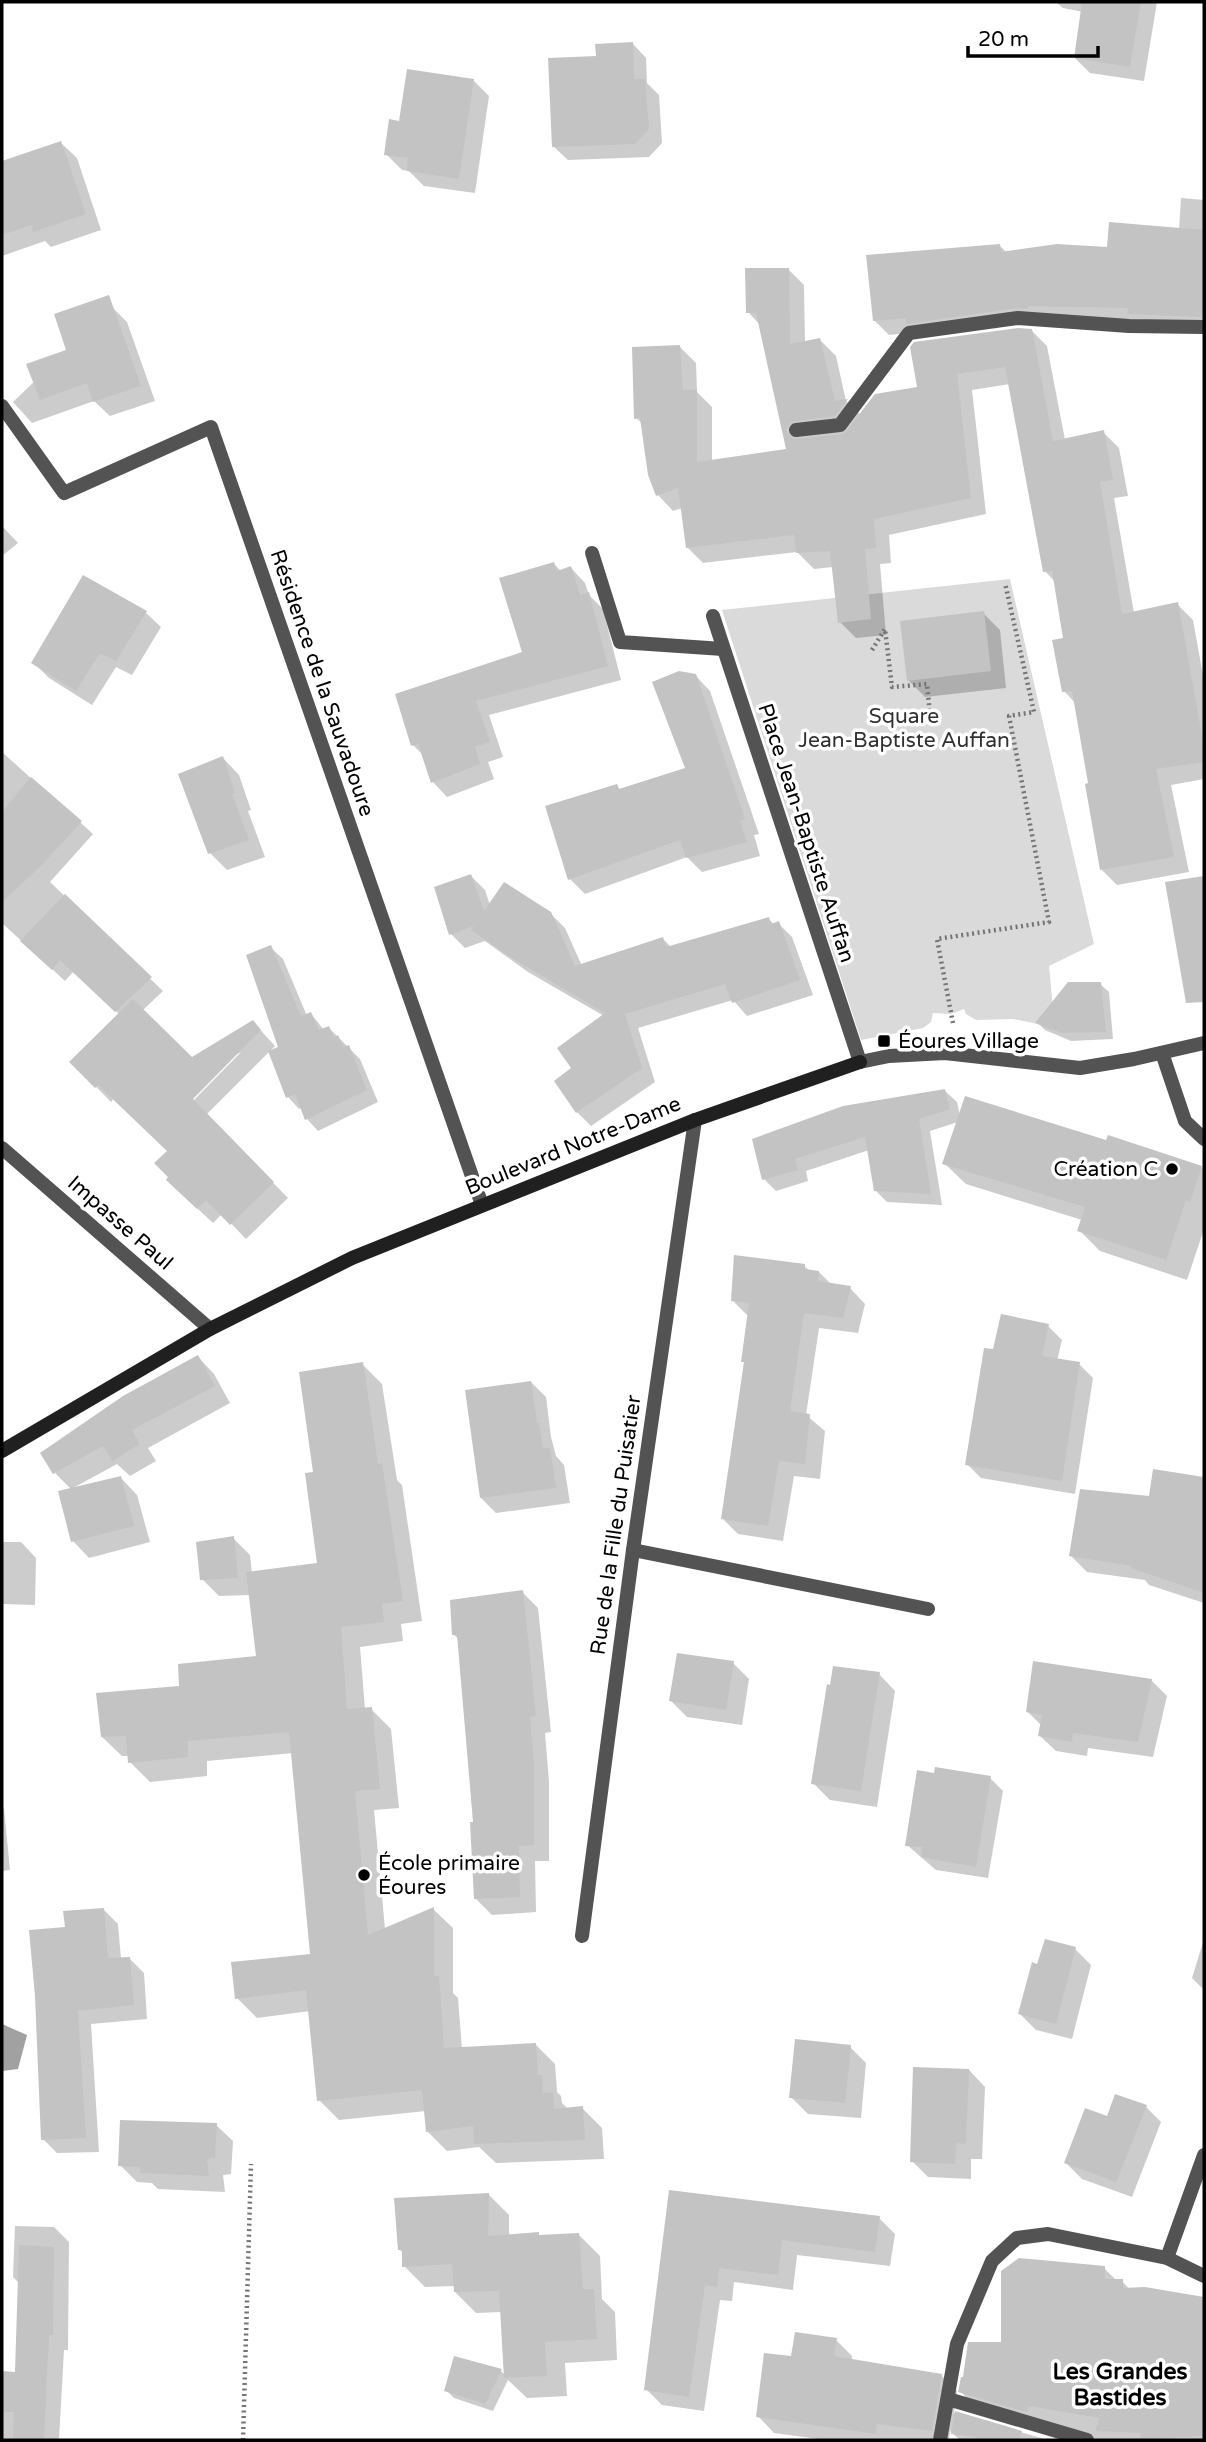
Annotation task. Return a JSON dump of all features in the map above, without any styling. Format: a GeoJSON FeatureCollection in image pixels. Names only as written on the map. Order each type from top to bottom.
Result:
{"type":"FeatureCollection","features":[{"type":"Feature","properties":{"kind":"street"},"geometry":{"type":"LineString","coordinates":[[796,430],[840,425],[909,333],[1018,318],[1129,326],[1204,327]]}},
{"type":"Feature","properties":{"kind":"street","name":"Résidence de la Sauvadoure"},"geometry":{"type":"LineString","coordinates":[[2,406],[64,493],[211,428],[482,1205]]}},
{"type":"Feature","properties":{"kind":"street"},"geometry":{"type":"LineString","coordinates":[[592,553],[620,642],[723,649]]}},
{"type":"Feature","properties":{"kind":"street","name":"Place Jean-Baptiste Auffan"},"geometry":{"type":"LineString","coordinates":[[713,616],[860,1062]]}},
{"type":"Feature","properties":{"kind":"street","name":"Boulevard Notre-Dame"},"geometry":{"type":"LineString","coordinates":[[2,1451],[210,1329],[352,1258],[695,1120],[860,1062],[889,1056],[945,1054],[1080,1068],[1162,1054],[1204,1043]]}},
{"type":"Feature","properties":{"kind":"street"},"geometry":{"type":"LineString","coordinates":[[1162,1054],[1185,1121],[1204,1139]]}},
{"type":"Feature","properties":{"kind":"street","name":"Rue de la Fille du Puisatier"},"geometry":{"type":"LineString","coordinates":[[582,1936],[633,1550],[695,1120]]}},
{"type":"Feature","properties":{"kind":"street","name":"Impasse Paul"},"geometry":{"type":"LineString","coordinates":[[2,1148],[210,1329]]}},
{"type":"Feature","properties":{"kind":"street"},"geometry":{"type":"LineString","coordinates":[[633,1550],[928,1608]]}},
{"type":"Feature","properties":{"kind":"street"},"geometry":{"type":"LineString","coordinates":[[1167,2258],[1204,2155]]}},
{"type":"Feature","properties":{"kind":"street"},"geometry":{"type":"LineString","coordinates":[[940,2440],[957,2344],[992,2260],[1017,2238],[1048,2234],[1167,2258],[1204,2276]]}},
{"type":"Feature","properties":{"kind":"street"},"geometry":{"type":"LineString","coordinates":[[948,2399],[1087,2440]]}},
{"type":"Feature","properties":{"kind":"path"},"geometry":{"type":"LineString","coordinates":[[951,1014],[937,939],[1049,922],[1009,716],[1034,712],[1005,583]]}},
{"type":"Feature","properties":{"kind":"path"},"geometry":{"type":"LineString","coordinates":[[872,650],[886,629],[892,687],[927,684],[931,725]]}},
{"type":"Feature","properties":{"kind":"path"},"geometry":{"type":"LineString","coordinates":[[243,2440],[251,2164]]}},
{"type":"Feature","properties":{"kind":"green space","name":"Square Jean-Baptiste Auffan"},"geometry":{"type":"Polygon","coordinates":[[[1010,579],[1094,944],[1049,966],[1055,1030],[1013,1019],[976,1020],[966,1014],[964,1009],[951,1014],[933,1013],[931,1022],[923,1028],[861,1040],[722,610],[1010,579]]]}},
{"type":"Feature","properties":{"kind":"shaded area"},"geometry":{"type":"Polygon","coordinates":[[[2,2024],[27,2035],[18,2069],[2,2071],[2,2024]]]}},
{"type":"Feature","properties":{"kind":"building"},"geometry":{"type":"Polygon","coordinates":[[[1082,2],[1141,2],[1130,67],[1074,58],[1082,2]]]}},
{"type":"Feature","properties":{"kind":"building"},"geometry":{"type":"Polygon","coordinates":[[[633,42],[634,79],[645,79],[649,129],[635,144],[552,147],[548,58],[596,56],[595,44],[633,42]]]}},
{"type":"Feature","properties":{"kind":"building"},"geometry":{"type":"Polygon","coordinates":[[[407,69],[474,79],[459,179],[407,171],[408,158],[384,155],[389,119],[399,121],[407,69]]]}},
{"type":"Feature","properties":{"kind":"building"},"geometry":{"type":"Polygon","coordinates":[[[61,141],[86,214],[33,232],[32,225],[2,235],[2,161],[61,141]]]}},
{"type":"Feature","properties":{"kind":"building"},"geometry":{"type":"Polygon","coordinates":[[[1109,222],[1204,230],[1204,317],[1127,314],[1128,308],[1028,306],[1028,309],[1017,308],[906,324],[906,318],[873,321],[866,255],[1000,244],[1001,252],[1057,244],[1107,247],[1109,222]]]}},
{"type":"Feature","properties":{"kind":"building"},"geometry":{"type":"Polygon","coordinates":[[[745,268],[789,268],[790,344],[820,338],[835,401],[848,399],[835,416],[791,422],[786,430],[793,439],[844,434],[875,394],[917,387],[910,347],[914,342],[1018,328],[1032,329],[1053,441],[1104,430],[1113,480],[1100,482],[1122,614],[1178,602],[1204,747],[1204,762],[1156,769],[1174,857],[1100,870],[1072,691],[1062,692],[1052,640],[1063,638],[1052,571],[1043,572],[1005,367],[957,374],[971,498],[874,519],[876,548],[865,549],[871,619],[838,623],[830,551],[796,553],[794,535],[686,548],[678,488],[656,496],[648,475],[640,418],[634,419],[632,347],[680,345],[683,390],[697,390],[697,462],[786,449],[756,313],[746,313],[745,268]]]}},
{"type":"Feature","properties":{"kind":"building"},"geometry":{"type":"Polygon","coordinates":[[[109,295],[141,386],[93,402],[87,383],[40,400],[26,364],[66,350],[54,314],[109,295]]]}},
{"type":"Feature","properties":{"kind":"building"},"geometry":{"type":"Polygon","coordinates":[[[554,562],[557,571],[571,566],[580,595],[589,592],[608,666],[476,701],[490,742],[475,747],[480,764],[431,783],[418,744],[411,746],[395,694],[522,652],[499,578],[554,562]]]}},
{"type":"Feature","properties":{"kind":"building"},"geometry":{"type":"Polygon","coordinates":[[[83,575],[147,611],[116,661],[100,653],[76,691],[31,663],[83,575]]]}},
{"type":"Feature","properties":{"kind":"building"},"geometry":{"type":"Polygon","coordinates":[[[984,611],[991,671],[907,681],[900,621],[984,611]]]}},
{"type":"Feature","properties":{"kind":"building"},"geometry":{"type":"Polygon","coordinates":[[[679,671],[696,674],[745,819],[740,821],[747,842],[686,858],[680,840],[568,880],[545,806],[617,784],[619,789],[685,768],[652,682],[679,671]]]}},
{"type":"Feature","properties":{"kind":"building"},"geometry":{"type":"Polygon","coordinates":[[[223,756],[235,793],[232,794],[249,840],[208,854],[178,774],[223,756]]]}},
{"type":"Feature","properties":{"kind":"building"},"geometry":{"type":"Polygon","coordinates":[[[31,777],[82,821],[42,865],[2,902],[2,812],[31,777]]]}},
{"type":"Feature","properties":{"kind":"building"},"geometry":{"type":"Polygon","coordinates":[[[471,874],[484,911],[504,882],[551,912],[575,966],[663,937],[666,947],[769,917],[771,924],[779,921],[800,980],[732,1003],[725,984],[625,1014],[642,1068],[576,1113],[554,1081],[571,1068],[557,1048],[605,1013],[512,958],[471,930],[474,926],[449,935],[434,887],[471,874]]]}},
{"type":"Feature","properties":{"kind":"building"},"geometry":{"type":"Polygon","coordinates":[[[1204,876],[1204,1002],[1186,1003],[1165,882],[1204,876]]]}},
{"type":"Feature","properties":{"kind":"building"},"geometry":{"type":"Polygon","coordinates":[[[65,894],[152,977],[115,1012],[60,960],[52,970],[20,941],[65,894]]]}},
{"type":"Feature","properties":{"kind":"building"},"geometry":{"type":"Polygon","coordinates":[[[271,945],[301,1016],[311,1012],[319,1030],[329,1026],[334,1038],[338,1035],[343,1047],[349,1045],[367,1090],[305,1120],[295,1094],[286,1098],[268,1051],[278,1047],[246,955],[271,945]]]}},
{"type":"Feature","properties":{"kind":"building"},"geometry":{"type":"Polygon","coordinates":[[[1068,982],[1101,982],[1106,1032],[1062,1033],[1035,1023],[1068,982]]]}},
{"type":"Feature","properties":{"kind":"building"},"geometry":{"type":"Polygon","coordinates":[[[133,999],[192,1057],[253,1020],[261,1030],[193,1099],[274,1182],[230,1225],[206,1200],[197,1209],[166,1180],[168,1177],[154,1163],[167,1151],[98,1085],[95,1088],[69,1062],[133,999]]]}},
{"type":"Feature","properties":{"kind":"building"},"geometry":{"type":"Polygon","coordinates":[[[945,1089],[950,1109],[919,1119],[931,1194],[874,1191],[865,1137],[795,1159],[798,1170],[762,1180],[752,1139],[843,1106],[945,1089]]]}},
{"type":"Feature","properties":{"kind":"building"},"geometry":{"type":"Polygon","coordinates":[[[965,1096],[1106,1140],[1108,1135],[1202,1166],[1190,1202],[1186,1200],[1166,1260],[1077,1231],[1085,1207],[942,1164],[965,1096]]]}},
{"type":"Feature","properties":{"kind":"building"},"geometry":{"type":"Polygon","coordinates":[[[734,1255],[805,1264],[805,1269],[819,1271],[818,1281],[851,1286],[843,1318],[804,1313],[790,1411],[810,1414],[805,1464],[779,1461],[768,1526],[721,1519],[744,1362],[741,1362],[749,1303],[731,1301],[734,1255]]]}},
{"type":"Feature","properties":{"kind":"building"},"geometry":{"type":"Polygon","coordinates":[[[1001,1314],[1049,1324],[1042,1356],[1080,1362],[1062,1481],[965,1465],[984,1348],[993,1349],[1001,1314]]]}},
{"type":"Feature","properties":{"kind":"building"},"geometry":{"type":"Polygon","coordinates":[[[198,1355],[215,1386],[132,1430],[140,1444],[112,1461],[103,1446],[53,1474],[40,1453],[123,1396],[198,1355]]]}},
{"type":"Feature","properties":{"kind":"building"},"geometry":{"type":"Polygon","coordinates":[[[363,1362],[403,1601],[382,1604],[384,1622],[341,1627],[347,1709],[372,1707],[380,1789],[355,1791],[368,1935],[434,1907],[434,1976],[439,1976],[444,2048],[536,2043],[538,2075],[542,2075],[543,2093],[553,2092],[554,2109],[583,2106],[585,2140],[474,2144],[473,2126],[426,2132],[422,2090],[317,2101],[306,1990],[235,1999],[231,1962],[310,1954],[289,1732],[188,1741],[188,1757],[128,1763],[126,1736],[101,1737],[96,1693],[179,1686],[178,1664],[256,1656],[246,1572],[317,1563],[305,1473],[313,1472],[299,1372],[363,1362]]]}},
{"type":"Feature","properties":{"kind":"building"},"geometry":{"type":"Polygon","coordinates":[[[531,1381],[537,1423],[543,1448],[550,1448],[556,1488],[480,1498],[465,1390],[531,1381]]]}},
{"type":"Feature","properties":{"kind":"building"},"geometry":{"type":"Polygon","coordinates":[[[1153,1469],[1204,1477],[1204,1593],[1131,1568],[1132,1566],[1069,1556],[1080,1489],[1149,1496],[1153,1469]]]}},
{"type":"Feature","properties":{"kind":"building"},"geometry":{"type":"Polygon","coordinates":[[[121,1476],[134,1526],[71,1542],[58,1491],[121,1476]]]}},
{"type":"Feature","properties":{"kind":"building"},"geometry":{"type":"Polygon","coordinates":[[[234,1536],[238,1578],[200,1580],[196,1542],[234,1536]]]}},
{"type":"Feature","properties":{"kind":"building"},"geometry":{"type":"Polygon","coordinates":[[[523,1590],[536,1716],[530,1717],[534,1764],[534,1845],[519,1846],[520,1897],[474,1899],[470,1822],[473,1822],[457,1635],[452,1635],[450,1600],[523,1590]]]}},
{"type":"Feature","properties":{"kind":"building"},"geometry":{"type":"Polygon","coordinates":[[[677,1653],[734,1661],[726,1710],[669,1701],[677,1653]]]}},
{"type":"Feature","properties":{"kind":"building"},"geometry":{"type":"Polygon","coordinates":[[[1033,1661],[1152,1679],[1138,1742],[1073,1733],[1072,1742],[1038,1736],[1042,1715],[1026,1712],[1033,1661]]]}},
{"type":"Feature","properties":{"kind":"building"},"geometry":{"type":"Polygon","coordinates":[[[833,1666],[880,1672],[861,1791],[811,1784],[827,1684],[830,1685],[833,1666]]]}},
{"type":"Feature","properties":{"kind":"building"},"geometry":{"type":"Polygon","coordinates":[[[935,1767],[991,1776],[976,1867],[921,1857],[922,1847],[905,1846],[917,1770],[934,1773],[935,1767]]]}},
{"type":"Feature","properties":{"kind":"building"},"geometry":{"type":"Polygon","coordinates":[[[104,1908],[108,1958],[130,1957],[134,2005],[78,2011],[86,2138],[41,2140],[35,1996],[29,1930],[65,1927],[63,1911],[104,1908]]]}},
{"type":"Feature","properties":{"kind":"building"},"geometry":{"type":"Polygon","coordinates":[[[1045,1939],[1076,1947],[1056,2024],[1018,2014],[1032,1962],[1037,1964],[1045,1939]]]}},
{"type":"Feature","properties":{"kind":"building"},"geometry":{"type":"Polygon","coordinates":[[[795,2039],[851,2045],[845,2103],[789,2098],[795,2039]]]}},
{"type":"Feature","properties":{"kind":"building"},"geometry":{"type":"Polygon","coordinates":[[[913,2067],[969,2069],[966,2144],[956,2143],[955,2164],[910,2162],[913,2067]]]}},
{"type":"Feature","properties":{"kind":"building"},"geometry":{"type":"Polygon","coordinates":[[[1115,2094],[1147,2105],[1116,2182],[1064,2163],[1085,2108],[1107,2116],[1115,2094]]]}},
{"type":"Feature","properties":{"kind":"building"},"geometry":{"type":"Polygon","coordinates":[[[120,2120],[217,2123],[215,2158],[207,2159],[209,2176],[140,2173],[140,2167],[118,2166],[120,2120]]]}},
{"type":"Feature","properties":{"kind":"building"},"geometry":{"type":"Polygon","coordinates":[[[669,2190],[880,2216],[875,2252],[782,2240],[778,2275],[719,2268],[717,2287],[705,2285],[689,2397],[644,2390],[669,2190]]]}},
{"type":"Feature","properties":{"kind":"building"},"geometry":{"type":"Polygon","coordinates":[[[489,2193],[488,2236],[539,2232],[539,2235],[579,2233],[583,2289],[594,2289],[597,2339],[545,2342],[547,2376],[504,2378],[499,2291],[454,2292],[452,2264],[402,2267],[394,2198],[489,2193]]]}},
{"type":"Feature","properties":{"kind":"building"},"geometry":{"type":"Polygon","coordinates":[[[19,2245],[54,2247],[53,2335],[49,2335],[44,2439],[13,2438],[14,2412],[2,2412],[2,2371],[15,2372],[19,2245]]]}},
{"type":"Feature","properties":{"kind":"building"},"geometry":{"type":"Polygon","coordinates":[[[1019,2258],[1105,2266],[1105,2279],[1123,2279],[1123,2288],[1145,2287],[1204,2297],[1204,2436],[1140,2439],[1141,2433],[1095,2431],[1100,2418],[1029,2406],[1027,2412],[958,2392],[968,2342],[1001,2342],[1001,2271],[1019,2258]]]}},
{"type":"Feature","properties":{"kind":"building"},"geometry":{"type":"Polygon","coordinates":[[[795,2332],[837,2338],[834,2356],[942,2374],[932,2431],[877,2424],[876,2434],[756,2417],[764,2353],[791,2356],[795,2332]]]}},
{"type":"Feature","properties":{"kind":"building"},"geometry":{"type":"Polygon","coordinates":[[[454,2356],[502,2369],[485,2404],[444,2391],[454,2356]]]}},
{"type":"Feature","properties":{"kind":"building"},"geometry":{"type":"Polygon","coordinates":[[[955,2411],[1022,2431],[1019,2440],[975,2440],[976,2437],[951,2434],[955,2411]]]}},
{"type":"Feature","properties":{"kind":"place","name":"Éoures Village"},"geometry":{"type":"Point","coordinates":[884,1041]}},
{"type":"Feature","properties":{"kind":"place","name":"Création C"},"geometry":{"type":"Point","coordinates":[1172,1169]}},
{"type":"Feature","properties":{"kind":"place","name":"École primaire Éoures"},"geometry":{"type":"Point","coordinates":[364,1875]}},
{"type":"Feature","properties":{"kind":"district","name":"Les Grandes Bastides"},"geometry":{"type":"Point","coordinates":[1120,2385]}}]}
